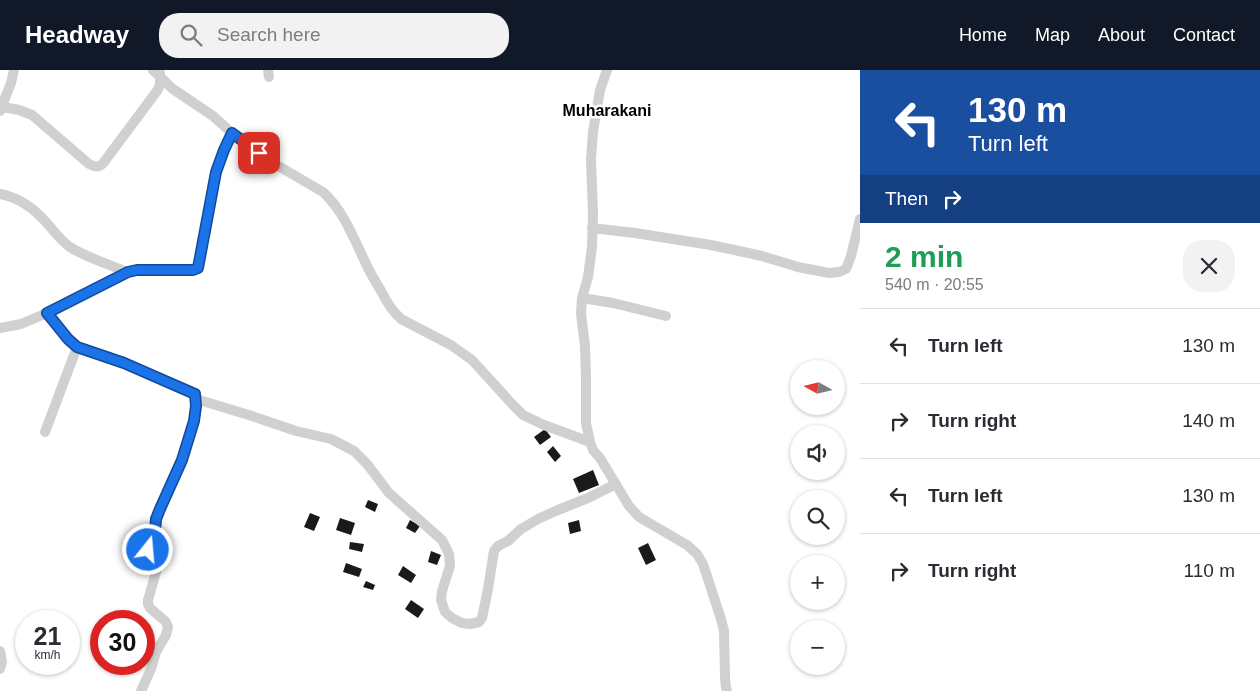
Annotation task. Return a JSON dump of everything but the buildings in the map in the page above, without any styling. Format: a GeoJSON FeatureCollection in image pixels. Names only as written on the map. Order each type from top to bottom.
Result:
{"type":"FeatureCollection","features":[{"type":"Feature","properties":{"kind":"street"},"geometry":{"type":"LineString","coordinates":[[14,70],[1,109],[19,110],[32,115],[93,167],[102,165],[157,91],[160,85],[158,72]]}},
{"type":"Feature","properties":{"kind":"street"},"geometry":{"type":"LineString","coordinates":[[607,70],[600,90],[593,132],[590,270],[582,298],[586,423],[593,450],[600,458],[629,506],[639,516],[688,545],[703,564],[721,619],[724,639],[726,690]]}},
{"type":"Feature","properties":{"kind":"street"},"geometry":{"type":"LineString","coordinates":[[158,72],[173,90],[213,116],[268,160],[323,192],[331,199],[395,314],[451,345],[472,360],[523,415],[590,442]]}},
{"type":"Feature","properties":{"kind":"street"},"geometry":{"type":"LineString","coordinates":[[0,328],[21,324],[47,313],[128,272],[137,270],[193,270],[198,268],[216,172],[232,133]]}},
{"type":"Feature","properties":{"kind":"street"},"geometry":{"type":"LineString","coordinates":[[0,194],[25,204],[40,216],[69,247],[86,256],[128,272]]}},
{"type":"Feature","properties":{"kind":"street"},"geometry":{"type":"LineString","coordinates":[[592,228],[711,245],[829,273],[839,272],[846,268],[851,256],[860,219]]}},
{"type":"Feature","properties":{"kind":"street"},"geometry":{"type":"LineString","coordinates":[[582,298],[614,303],[666,316]]}},
{"type":"Feature","properties":{"kind":"street"},"geometry":{"type":"LineString","coordinates":[[47,313],[77,347],[112,358],[195,394],[194,421],[182,460],[156,519],[155,530],[149,546],[149,554],[156,572],[148,604],[166,622],[168,627],[141,691]]}},
{"type":"Feature","properties":{"kind":"street"},"geometry":{"type":"LineString","coordinates":[[45,432],[77,347]]}},
{"type":"Feature","properties":{"kind":"street"},"geometry":{"type":"LineString","coordinates":[[196,399],[296,431],[331,439],[354,451],[367,464],[389,493],[442,540],[449,554],[450,566],[441,600],[445,612],[462,623],[476,623],[482,618],[494,551],[498,546],[508,541],[521,528],[538,519],[616,484]]}},
{"type":"Feature","properties":{"kind":"street"},"geometry":{"type":"LineString","coordinates":[[0,651],[2,662],[0,670]]}},
{"type":"Feature","properties":{"kind":"district","name":"Muharakani"},"geometry":{"type":"Point","coordinates":[607,110]}},
{"type":"Feature","properties":{"kind":"route"},"geometry":{"type":"LineString","coordinates":[[148,550],[155,530],[156,519],[182,460],[194,421],[195,394],[112,358],[73,345],[47,313],[128,272],[137,270],[193,270],[198,268],[216,172],[232,133],[259,153]]}}]}
